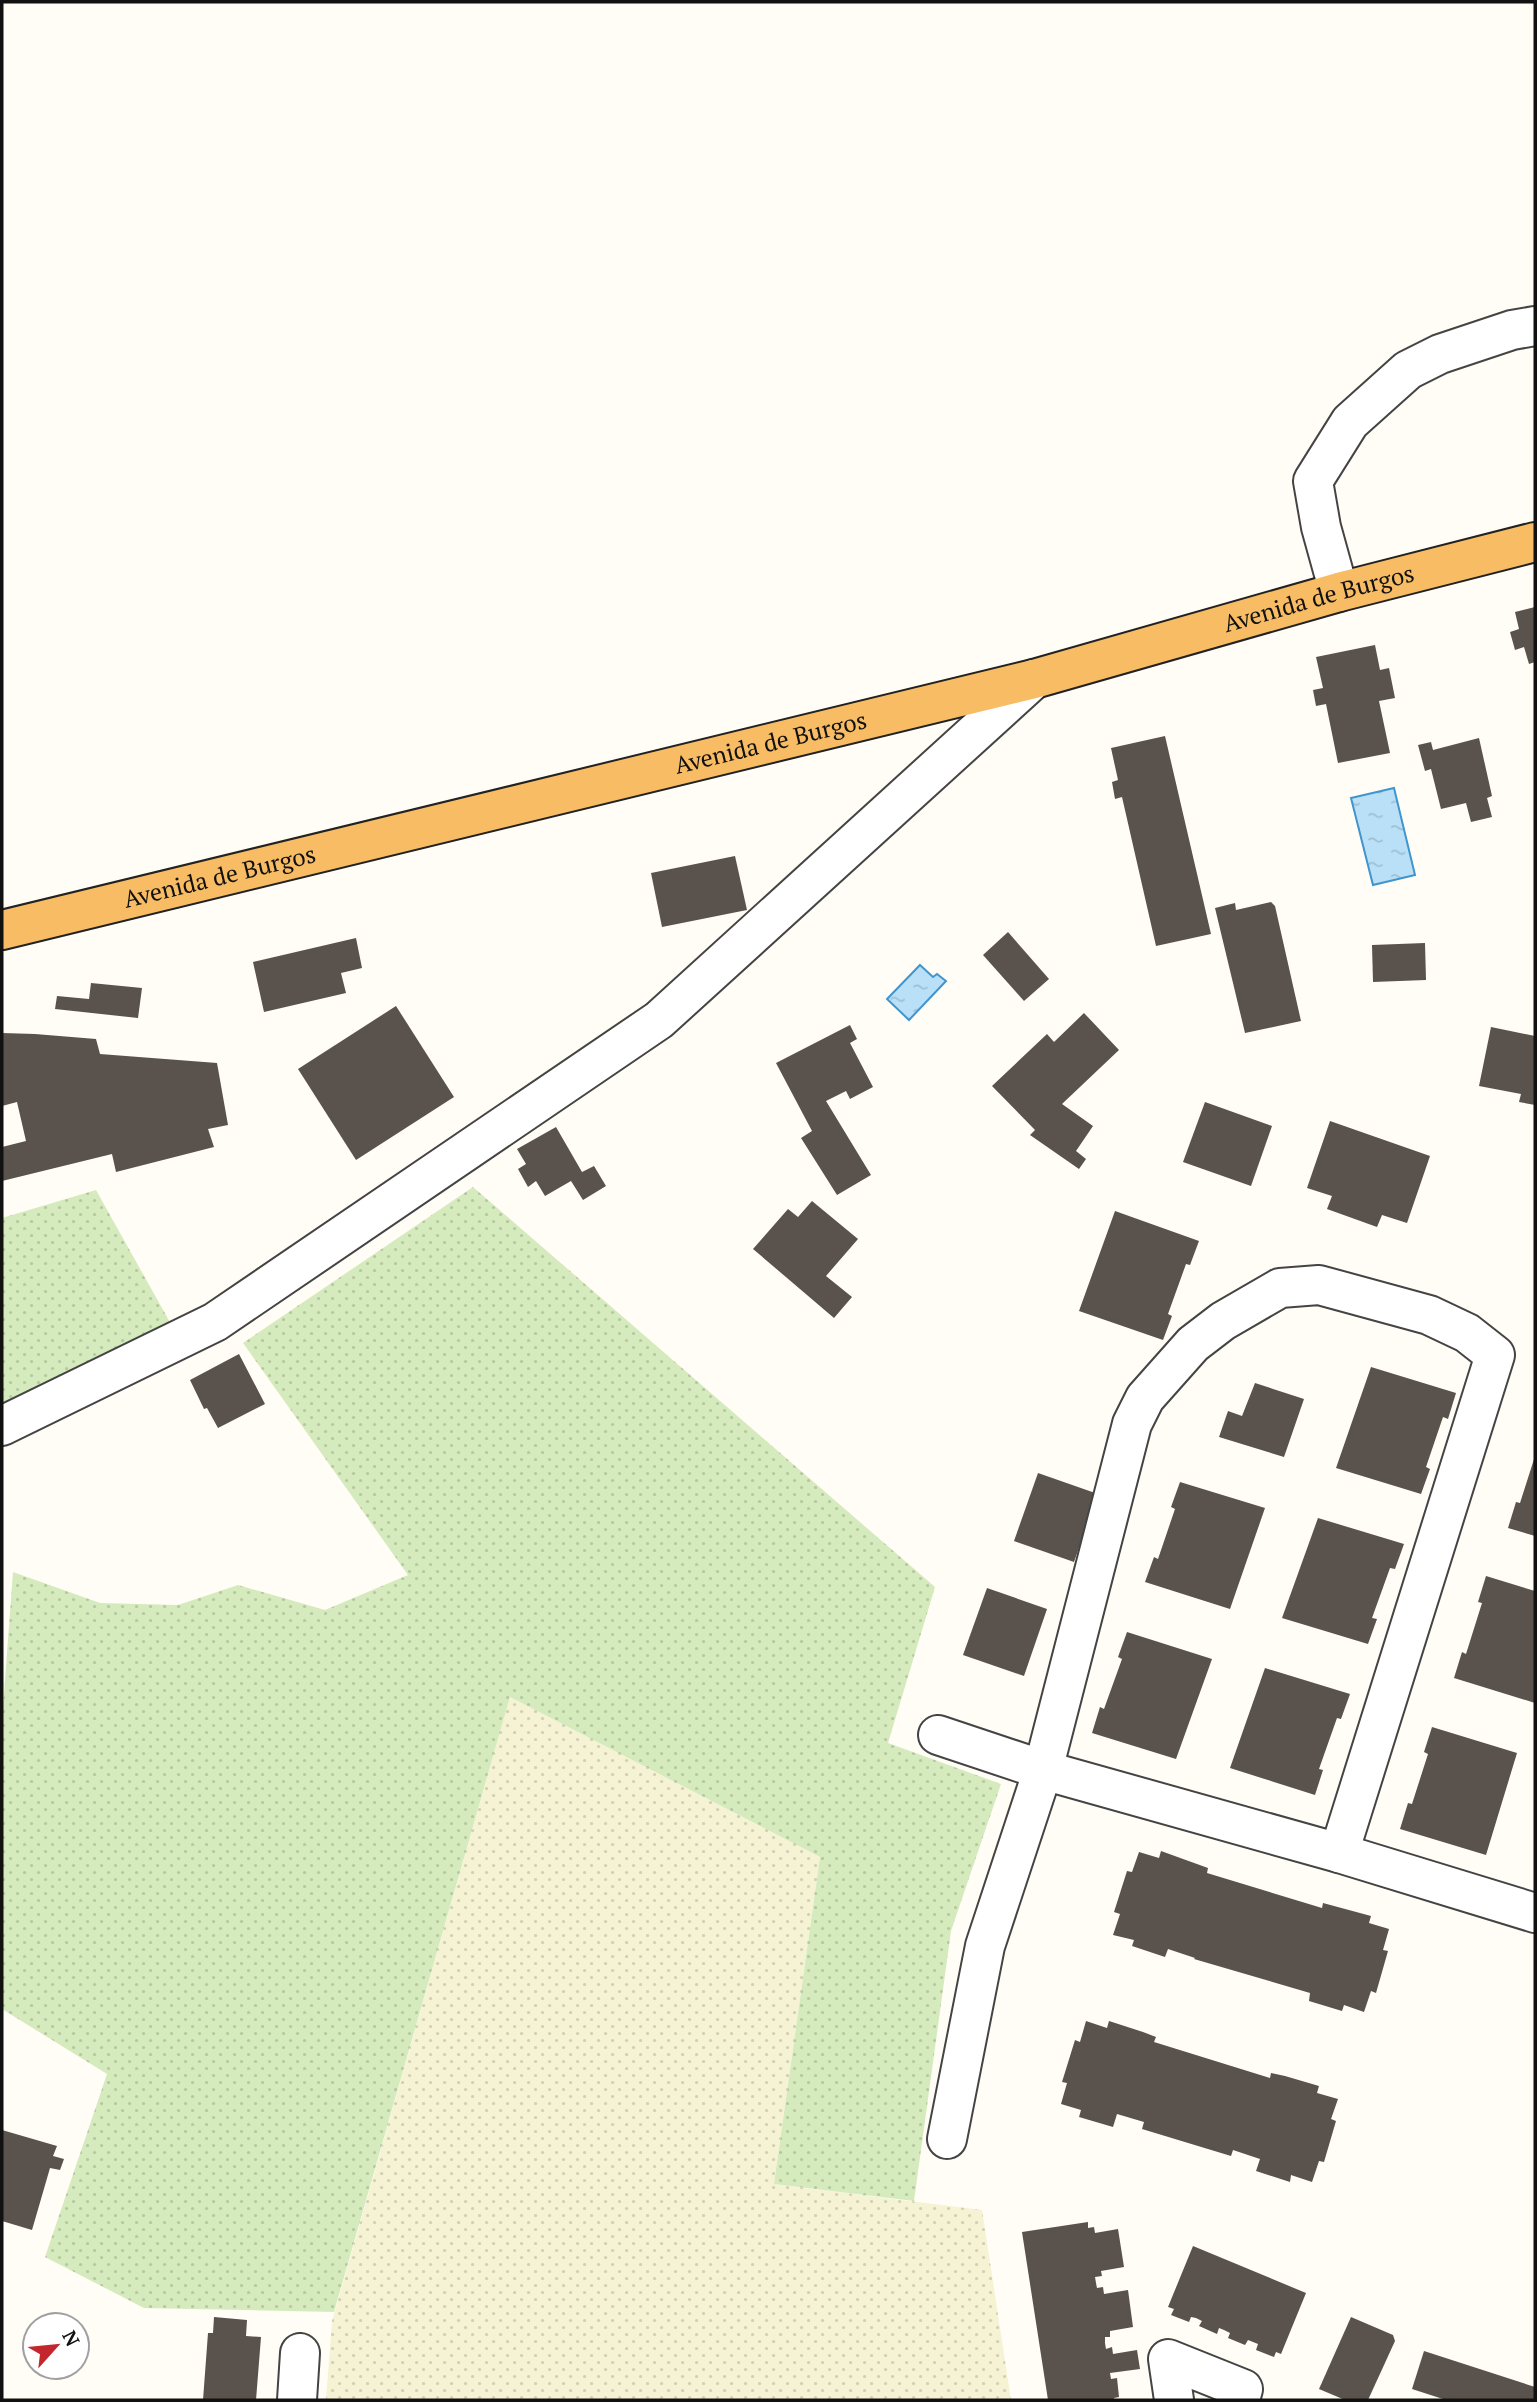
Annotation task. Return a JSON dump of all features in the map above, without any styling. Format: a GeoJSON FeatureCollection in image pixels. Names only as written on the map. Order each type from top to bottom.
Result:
{"type":"FeatureCollection","features":[{"type":"Feature","properties":{"kind":"highway","name":"Avenida de Burgos"},"geometry":{"type":"LineString","coordinates":[[2,930],[1034,679],[1339,592],[1535,542]]}},
{"type":"Feature","properties":{"kind":"street"},"geometry":{"type":"LineString","coordinates":[[1339,592],[1321,527],[1313,481],[1350,422],[1408,370],[1440,354],[1512,330],[1535,326]]}},
{"type":"Feature","properties":{"kind":"street"},"geometry":{"type":"LineString","coordinates":[[2,1426],[215,1322],[659,1020],[1034,679]]}},
{"type":"Feature","properties":{"kind":"street"},"geometry":{"type":"LineString","coordinates":[[947,2139],[985,1946],[1043,1770],[1132,1424],[1145,1398],[1162,1378],[1193,1344],[1223,1321],[1280,1288],[1319,1285],[1429,1315],[1467,1334],[1494,1355],[1339,1853]]}},
{"type":"Feature","properties":{"kind":"street"},"geometry":{"type":"LineString","coordinates":[[938,1735],[1043,1770],[1339,1853],[1535,1913]]}},
{"type":"Feature","properties":{"kind":"street"},"geometry":{"type":"LineString","coordinates":[[297,2400],[300,2353]]}},
{"type":"Feature","properties":{"kind":"street"},"geometry":{"type":"LineString","coordinates":[[1174,2400],[1168,2359],[1243,2389],[1240,2400]]}},
{"type":"Feature","properties":{"kind":"shaded area"},"geometry":{"type":"Polygon","coordinates":[[[510,1697],[820,1857],[774,2184],[982,2210],[1011,2400],[326,2400],[332,2321],[510,1697]]]}},
{"type":"Feature","properties":{"kind":"green space"},"geometry":{"type":"Polygon","coordinates":[[[473,1187],[935,1587],[888,1743],[1001,1784],[951,1931],[914,2201],[774,2184],[820,1857],[510,1697],[334,2312],[144,2308],[45,2257],[107,2074],[2,2009],[2,1721],[13,1572],[100,1603],[178,1605],[238,1585],[325,1610],[408,1575],[243,1343],[473,1187]]]}},
{"type":"Feature","properties":{"kind":"green space"},"geometry":{"type":"Polygon","coordinates":[[[96,1190],[172,1326],[2,1407],[2,1218],[96,1190]]]}},
{"type":"Feature","properties":{"kind":"water"},"geometry":{"type":"Polygon","coordinates":[[[1394,788],[1415,875],[1373,885],[1351,798],[1394,788]]]}},
{"type":"Feature","properties":{"kind":"water"},"geometry":{"type":"Polygon","coordinates":[[[920,965],[933,977],[937,974],[946,981],[909,1020],[887,999],[920,965]]]}},
{"type":"Feature","properties":{"kind":"building"},"geometry":{"type":"Polygon","coordinates":[[[1535,607],[1535,662],[1529,664],[1524,647],[1515,650],[1510,632],[1519,629],[1515,612],[1535,607]]]}},
{"type":"Feature","properties":{"kind":"building"},"geometry":{"type":"Polygon","coordinates":[[[1375,645],[1380,670],[1389,668],[1395,698],[1379,701],[1390,753],[1338,763],[1326,704],[1316,706],[1313,690],[1323,688],[1316,657],[1375,645]]]}},
{"type":"Feature","properties":{"kind":"building"},"geometry":{"type":"Polygon","coordinates":[[[1165,736],[1211,934],[1156,946],[1122,797],[1115,799],[1112,782],[1118,780],[1111,748],[1165,736]]]}},
{"type":"Feature","properties":{"kind":"building"},"geometry":{"type":"Polygon","coordinates":[[[1479,738],[1492,796],[1487,798],[1492,817],[1471,822],[1466,803],[1441,809],[1431,769],[1425,771],[1418,745],[1431,742],[1433,750],[1479,738]]]}},
{"type":"Feature","properties":{"kind":"building"},"geometry":{"type":"Polygon","coordinates":[[[735,856],[747,910],[662,927],[651,873],[735,856]]]}},
{"type":"Feature","properties":{"kind":"building"},"geometry":{"type":"Polygon","coordinates":[[[1271,902],[1275,906],[1301,1021],[1245,1033],[1215,908],[1235,903],[1236,910],[1271,902]]]}},
{"type":"Feature","properties":{"kind":"building"},"geometry":{"type":"Polygon","coordinates":[[[1008,932],[1049,979],[1024,1001],[983,955],[1008,932]]]}},
{"type":"Feature","properties":{"kind":"building"},"geometry":{"type":"Polygon","coordinates":[[[356,938],[362,968],[341,973],[346,993],[264,1012],[253,962],[356,938]]]}},
{"type":"Feature","properties":{"kind":"building"},"geometry":{"type":"Polygon","coordinates":[[[1425,943],[1426,980],[1373,982],[1372,945],[1425,943]]]}},
{"type":"Feature","properties":{"kind":"building"},"geometry":{"type":"Polygon","coordinates":[[[91,983],[142,988],[138,1018],[55,1009],[57,996],[89,999],[91,983]]]}},
{"type":"Feature","properties":{"kind":"building"},"geometry":{"type":"Polygon","coordinates":[[[396,1006],[454,1097],[356,1160],[298,1069],[396,1006]]]}},
{"type":"Feature","properties":{"kind":"building"},"geometry":{"type":"Polygon","coordinates":[[[1084,1013],[1119,1050],[1062,1104],[1093,1126],[1076,1151],[1086,1159],[1079,1169],[1030,1135],[1035,1130],[992,1086],[1047,1034],[1054,1042],[1084,1013]]]}},
{"type":"Feature","properties":{"kind":"building"},"geometry":{"type":"Polygon","coordinates":[[[850,1025],[857,1039],[850,1043],[873,1087],[850,1099],[846,1091],[826,1101],[871,1175],[837,1195],[801,1138],[812,1131],[776,1063],[850,1025]]]}},
{"type":"Feature","properties":{"kind":"building"},"geometry":{"type":"Polygon","coordinates":[[[1491,1027],[1535,1036],[1535,1105],[1519,1102],[1521,1094],[1479,1086],[1491,1027]]]}},
{"type":"Feature","properties":{"kind":"building"},"geometry":{"type":"Polygon","coordinates":[[[2,1033],[96,1039],[100,1054],[217,1063],[228,1125],[208,1129],[214,1147],[116,1172],[112,1154],[2,1181],[2,1147],[26,1141],[17,1102],[2,1106],[2,1033]]]}},
{"type":"Feature","properties":{"kind":"building"},"geometry":{"type":"Polygon","coordinates":[[[1205,1102],[1272,1126],[1251,1186],[1183,1162],[1205,1102]]]}},
{"type":"Feature","properties":{"kind":"building"},"geometry":{"type":"Polygon","coordinates":[[[1330,1121],[1430,1156],[1407,1223],[1382,1215],[1377,1227],[1327,1209],[1332,1196],[1307,1188],[1330,1121]]]}},
{"type":"Feature","properties":{"kind":"building"},"geometry":{"type":"Polygon","coordinates":[[[556,1127],[582,1172],[594,1166],[606,1186],[583,1200],[571,1181],[545,1196],[536,1181],[528,1187],[518,1169],[526,1164],[517,1149],[556,1127]]]}},
{"type":"Feature","properties":{"kind":"building"},"geometry":{"type":"Polygon","coordinates":[[[812,1201],[858,1239],[826,1276],[852,1297],[834,1318],[753,1249],[788,1209],[798,1217],[812,1201]]]}},
{"type":"Feature","properties":{"kind":"building"},"geometry":{"type":"Polygon","coordinates":[[[1115,1211],[1199,1241],[1190,1265],[1186,1264],[1168,1314],[1172,1316],[1163,1340],[1079,1311],[1115,1211]]]}},
{"type":"Feature","properties":{"kind":"building"},"geometry":{"type":"Polygon","coordinates":[[[239,1354],[265,1404],[218,1428],[207,1408],[204,1409],[190,1380],[239,1354]]]}},
{"type":"Feature","properties":{"kind":"building"},"geometry":{"type":"Polygon","coordinates":[[[1371,1367],[1456,1393],[1448,1419],[1443,1417],[1426,1467],[1430,1469],[1421,1494],[1336,1468],[1371,1367]]]}},
{"type":"Feature","properties":{"kind":"building"},"geometry":{"type":"Polygon","coordinates":[[[1255,1383],[1304,1399],[1284,1457],[1219,1437],[1228,1411],[1242,1416],[1255,1383]]]}},
{"type":"Feature","properties":{"kind":"building"},"geometry":{"type":"Polygon","coordinates":[[[1535,1456],[1535,1536],[1508,1528],[1516,1502],[1520,1503],[1535,1456]]]}},
{"type":"Feature","properties":{"kind":"building"},"geometry":{"type":"Polygon","coordinates":[[[1038,1473],[1098,1494],[1074,1562],[1014,1541],[1038,1473]]]}},
{"type":"Feature","properties":{"kind":"building"},"geometry":{"type":"Polygon","coordinates":[[[1180,1482],[1265,1508],[1230,1609],[1145,1582],[1154,1557],[1158,1559],[1175,1509],[1171,1507],[1180,1482]]]}},
{"type":"Feature","properties":{"kind":"building"},"geometry":{"type":"Polygon","coordinates":[[[1318,1518],[1404,1544],[1395,1569],[1390,1568],[1372,1618],[1377,1619],[1368,1644],[1282,1618],[1318,1518]]]}},
{"type":"Feature","properties":{"kind":"building"},"geometry":{"type":"Polygon","coordinates":[[[1486,1576],[1535,1591],[1535,1703],[1454,1678],[1462,1652],[1466,1654],[1482,1603],[1478,1602],[1486,1576]]]}},
{"type":"Feature","properties":{"kind":"building"},"geometry":{"type":"Polygon","coordinates":[[[987,1588],[1047,1609],[1024,1676],[963,1655],[987,1588]]]}},
{"type":"Feature","properties":{"kind":"building"},"geometry":{"type":"Polygon","coordinates":[[[1127,1632],[1212,1659],[1176,1759],[1092,1733],[1100,1707],[1104,1709],[1122,1659],[1118,1657],[1127,1632]]]}},
{"type":"Feature","properties":{"kind":"building"},"geometry":{"type":"Polygon","coordinates":[[[1265,1668],[1350,1694],[1341,1719],[1337,1718],[1319,1769],[1323,1770],[1315,1795],[1230,1768],[1265,1668]]]}},
{"type":"Feature","properties":{"kind":"building"},"geometry":{"type":"Polygon","coordinates":[[[1432,1727],[1517,1753],[1486,1855],[1400,1829],[1408,1803],[1412,1804],[1428,1754],[1424,1752],[1432,1727]]]}},
{"type":"Feature","properties":{"kind":"building"},"geometry":{"type":"Polygon","coordinates":[[[1161,1851],[1208,1868],[1207,1873],[1322,1908],[1323,1903],[1371,1916],[1369,1923],[1389,1929],[1383,1950],[1388,1951],[1376,1993],[1371,1991],[1364,2012],[1344,2005],[1342,2011],[1309,2001],[1310,1993],[1168,1949],[1165,1957],[1132,1946],[1134,1940],[1113,1935],[1120,1914],[1114,1912],[1127,1871],[1132,1872],[1139,1852],[1159,1858],[1161,1851]]]}},
{"type":"Feature","properties":{"kind":"building"},"geometry":{"type":"Polygon","coordinates":[[[1086,2021],[1107,2028],[1109,2021],[1156,2037],[1154,2042],[1270,2078],[1271,2073],[1319,2086],[1317,2093],[1338,2099],[1331,2119],[1336,2121],[1324,2162],[1319,2161],[1312,2182],[1291,2175],[1290,2182],[1256,2171],[1260,2159],[1233,2150],[1231,2156],[1142,2129],[1144,2122],[1117,2114],[1113,2127],[1079,2117],[1081,2110],[1061,2104],[1067,2083],[1062,2082],[1075,2040],[1080,2042],[1086,2021]]]}},
{"type":"Feature","properties":{"kind":"building"},"geometry":{"type":"Polygon","coordinates":[[[2,2130],[57,2146],[53,2156],[64,2159],[60,2170],[50,2168],[32,2230],[2,2221],[2,2130]]]}},
{"type":"Feature","properties":{"kind":"building"},"geometry":{"type":"Polygon","coordinates":[[[1088,2222],[1088,2228],[1094,2227],[1095,2233],[1118,2229],[1124,2267],[1101,2271],[1102,2276],[1095,2277],[1097,2288],[1103,2287],[1104,2294],[1128,2290],[1133,2327],[1110,2331],[1110,2337],[1105,2337],[1105,2343],[1106,2349],[1112,2347],[1113,2354],[1137,2350],[1140,2369],[1110,2373],[1111,2379],[1117,2378],[1119,2397],[1114,2400],[1048,2400],[1022,2232],[1088,2222]]]}},
{"type":"Feature","properties":{"kind":"building"},"geometry":{"type":"Polygon","coordinates":[[[1193,2246],[1306,2293],[1281,2354],[1276,2352],[1274,2357],[1256,2350],[1258,2344],[1248,2340],[1245,2345],[1228,2338],[1230,2333],[1219,2328],[1217,2334],[1199,2326],[1202,2321],[1196,2318],[1191,2317],[1189,2322],[1171,2315],[1174,2309],[1168,2307],[1193,2246]]]}},
{"type":"Feature","properties":{"kind":"building"},"geometry":{"type":"Polygon","coordinates":[[[214,2317],[247,2320],[246,2336],[261,2337],[256,2400],[203,2400],[208,2333],[213,2333],[214,2317]]]}},
{"type":"Feature","properties":{"kind":"building"},"geometry":{"type":"Polygon","coordinates":[[[1351,2317],[1393,2335],[1395,2341],[1368,2400],[1345,2400],[1319,2389],[1351,2317]]]}},
{"type":"Feature","properties":{"kind":"building"},"geometry":{"type":"Polygon","coordinates":[[[1424,2351],[1535,2387],[1535,2400],[1446,2400],[1412,2389],[1424,2351]]]}}]}
